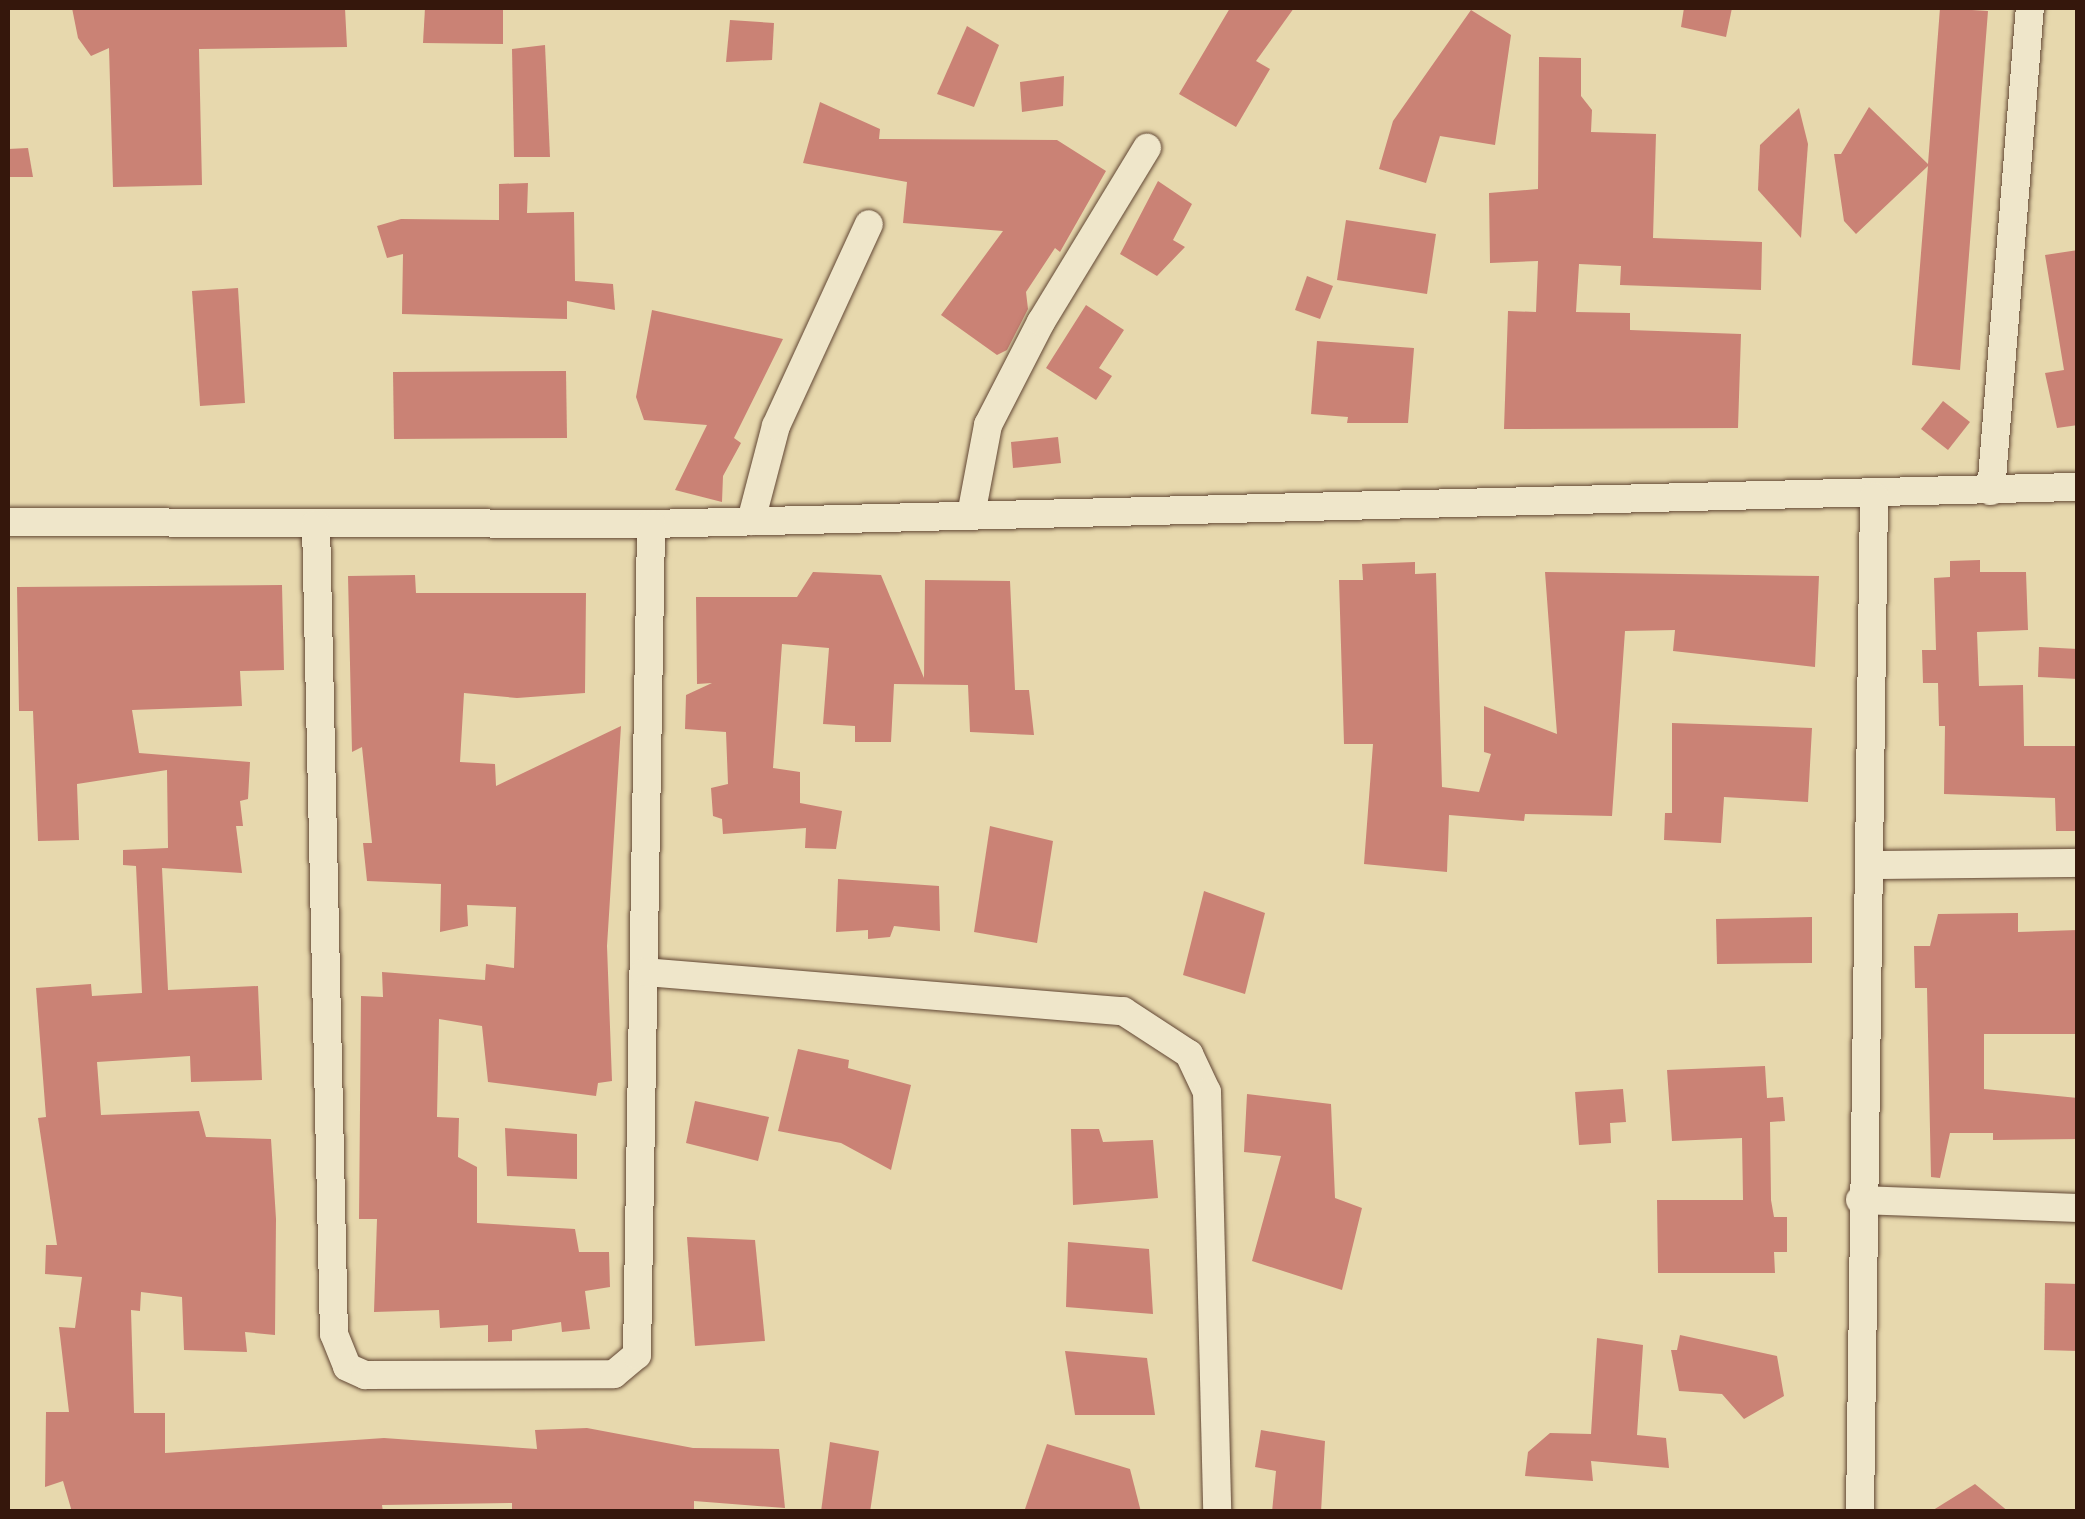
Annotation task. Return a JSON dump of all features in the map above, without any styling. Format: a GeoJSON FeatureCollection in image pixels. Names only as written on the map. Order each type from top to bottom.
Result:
{"type":"FeatureCollection","features":[{"type":"Feature","properties":{"kind":"street"},"geometry":{"type":"LineString","coordinates":[[1992,491],[2030,8]]}},
{"type":"Feature","properties":{"kind":"street"},"geometry":{"type":"LineString","coordinates":[[971,514],[988,425],[1041,322],[1146,148]]}},
{"type":"Feature","properties":{"kind":"street"},"geometry":{"type":"LineString","coordinates":[[752,521],[776,426],[868,224]]}},
{"type":"Feature","properties":{"kind":"street"},"geometry":{"type":"LineString","coordinates":[[8,522],[651,524],[1874,496],[2078,487]]}},
{"type":"Feature","properties":{"kind":"street"},"geometry":{"type":"LineString","coordinates":[[1860,1512],[1860,1200],[1870,865],[1874,496]]}},
{"type":"Feature","properties":{"kind":"street"},"geometry":{"type":"LineString","coordinates":[[316,524],[334,1334],[346,1367],[365,1374],[614,1374],[627,1368],[639,1342],[651,524]]}},
{"type":"Feature","properties":{"kind":"street"},"geometry":{"type":"LineString","coordinates":[[1870,865],[2078,863]]}},
{"type":"Feature","properties":{"kind":"street"},"geometry":{"type":"LineString","coordinates":[[645,972],[1122,1011],[1189,1054],[1207,1092],[1216,1512]]}},
{"type":"Feature","properties":{"kind":"street"},"geometry":{"type":"LineString","coordinates":[[1860,1200],[2078,1208]]}},
{"type":"Feature","properties":{"kind":"building"},"geometry":{"type":"Polygon","coordinates":[[[72,8],[345,8],[347,47],[199,49],[202,185],[113,187],[109,48],[91,56],[78,38],[72,8]]]}},
{"type":"Feature","properties":{"kind":"building"},"geometry":{"type":"Polygon","coordinates":[[[425,8],[503,8],[503,44],[423,43],[425,8]]]}},
{"type":"Feature","properties":{"kind":"building"},"geometry":{"type":"Polygon","coordinates":[[[1230,8],[1294,8],[1256,61],[1270,69],[1236,127],[1179,94],[1230,8]]]}},
{"type":"Feature","properties":{"kind":"building"},"geometry":{"type":"Polygon","coordinates":[[[1684,8],[1732,8],[1726,37],[1681,27],[1684,8]]]}},
{"type":"Feature","properties":{"kind":"building"},"geometry":{"type":"Polygon","coordinates":[[[1940,8],[1988,11],[1960,370],[1912,365],[1928,166],[1856,234],[1844,221],[1834,154],[1841,154],[1869,107],[1928,164],[1940,8]]]}},
{"type":"Feature","properties":{"kind":"building"},"geometry":{"type":"Polygon","coordinates":[[[1471,10],[1511,35],[1495,145],[1440,136],[1426,183],[1379,169],[1393,121],[1471,10]]]}},
{"type":"Feature","properties":{"kind":"building"},"geometry":{"type":"Polygon","coordinates":[[[730,20],[774,23],[772,60],[726,62],[730,20]]]}},
{"type":"Feature","properties":{"kind":"building"},"geometry":{"type":"Polygon","coordinates":[[[967,26],[999,45],[974,107],[937,94],[967,26]]]}},
{"type":"Feature","properties":{"kind":"building"},"geometry":{"type":"Polygon","coordinates":[[[545,45],[550,157],[514,157],[512,49],[545,45]]]}},
{"type":"Feature","properties":{"kind":"building"},"geometry":{"type":"Polygon","coordinates":[[[1539,57],[1581,58],[1581,96],[1592,110],[1591,132],[1656,134],[1653,238],[1762,242],[1761,290],[1620,285],[1621,266],[1579,264],[1576,312],[1630,313],[1630,330],[1741,334],[1738,428],[1504,429],[1508,311],[1536,312],[1538,261],[1490,263],[1489,193],[1538,189],[1539,57]]]}},
{"type":"Feature","properties":{"kind":"building"},"geometry":{"type":"Polygon","coordinates":[[[1064,76],[1063,106],[1022,112],[1020,82],[1064,76]]]}},
{"type":"Feature","properties":{"kind":"building"},"geometry":{"type":"Polygon","coordinates":[[[820,102],[880,129],[879,139],[1057,140],[1106,171],[1060,252],[1055,248],[1026,292],[1028,309],[1007,350],[997,355],[941,315],[1003,231],[903,223],[907,182],[803,163],[820,102]]]}},
{"type":"Feature","properties":{"kind":"building"},"geometry":{"type":"Polygon","coordinates":[[[1799,108],[1808,144],[1801,238],[1758,190],[1760,145],[1799,108]]]}},
{"type":"Feature","properties":{"kind":"building"},"geometry":{"type":"Polygon","coordinates":[[[28,148],[33,177],[8,177],[8,149],[28,148]]]}},
{"type":"Feature","properties":{"kind":"building"},"geometry":{"type":"Polygon","coordinates":[[[1158,181],[1192,204],[1173,240],[1185,247],[1157,276],[1120,254],[1158,181]]]}},
{"type":"Feature","properties":{"kind":"building"},"geometry":{"type":"Polygon","coordinates":[[[528,183],[527,213],[574,212],[575,281],[613,284],[615,310],[567,301],[567,319],[402,314],[403,254],[387,258],[377,226],[401,219],[499,220],[499,184],[528,183]]]}},
{"type":"Feature","properties":{"kind":"building"},"geometry":{"type":"Polygon","coordinates":[[[1346,220],[1436,234],[1427,294],[1337,280],[1346,220]]]}},
{"type":"Feature","properties":{"kind":"building"},"geometry":{"type":"Polygon","coordinates":[[[2078,250],[2078,425],[2057,428],[2045,373],[2064,370],[2045,255],[2078,250]]]}},
{"type":"Feature","properties":{"kind":"building"},"geometry":{"type":"Polygon","coordinates":[[[1307,276],[1333,286],[1320,319],[1295,310],[1307,276]]]}},
{"type":"Feature","properties":{"kind":"building"},"geometry":{"type":"Polygon","coordinates":[[[238,288],[245,403],[200,406],[192,291],[238,288]]]}},
{"type":"Feature","properties":{"kind":"building"},"geometry":{"type":"Polygon","coordinates":[[[1086,305],[1124,330],[1099,368],[1112,376],[1096,400],[1046,368],[1086,305]]]}},
{"type":"Feature","properties":{"kind":"building"},"geometry":{"type":"Polygon","coordinates":[[[652,310],[783,339],[734,438],[741,443],[723,476],[722,502],[675,490],[707,425],[644,420],[636,397],[652,310]]]}},
{"type":"Feature","properties":{"kind":"building"},"geometry":{"type":"Polygon","coordinates":[[[1317,341],[1414,348],[1408,423],[1347,423],[1348,417],[1311,414],[1317,341]]]}},
{"type":"Feature","properties":{"kind":"building"},"geometry":{"type":"Polygon","coordinates":[[[566,371],[567,438],[394,439],[393,372],[566,371]]]}},
{"type":"Feature","properties":{"kind":"building"},"geometry":{"type":"Polygon","coordinates":[[[1943,401],[1970,422],[1948,450],[1921,429],[1943,401]]]}},
{"type":"Feature","properties":{"kind":"building"},"geometry":{"type":"Polygon","coordinates":[[[1058,437],[1061,463],[1013,468],[1011,442],[1058,437]]]}},
{"type":"Feature","properties":{"kind":"building"},"geometry":{"type":"Polygon","coordinates":[[[1980,560],[1980,572],[2026,572],[2028,630],[1977,632],[1979,686],[2023,685],[2024,746],[2078,746],[2078,831],[2056,831],[2055,798],[1944,794],[1945,726],[1939,726],[1938,683],[1923,683],[1922,650],[1936,650],[1934,578],[1950,577],[1950,561],[1980,560]]]}},
{"type":"Feature","properties":{"kind":"building"},"geometry":{"type":"Polygon","coordinates":[[[1415,562],[1415,574],[1436,573],[1442,787],[1479,792],[1491,754],[1484,752],[1484,706],[1557,734],[1545,572],[1819,576],[1815,667],[1673,651],[1675,630],[1625,631],[1612,816],[1525,814],[1524,821],[1449,815],[1447,872],[1364,864],[1373,744],[1344,744],[1339,580],[1363,580],[1362,564],[1415,562]]]}},
{"type":"Feature","properties":{"kind":"building"},"geometry":{"type":"Polygon","coordinates":[[[813,572],[881,575],[924,678],[925,580],[1010,581],[1015,690],[1029,690],[1034,735],[970,732],[968,685],[894,684],[891,742],[855,742],[855,726],[823,724],[829,648],[782,644],[773,768],[800,772],[800,803],[842,811],[836,849],[805,848],[806,828],[723,834],[722,819],[713,816],[711,788],[728,784],[726,732],[685,729],[686,695],[712,683],[697,684],[696,597],[797,597],[813,572]]]}},
{"type":"Feature","properties":{"kind":"building"},"geometry":{"type":"Polygon","coordinates":[[[415,575],[416,593],[586,593],[585,693],[517,698],[464,693],[460,762],[495,764],[496,786],[621,726],[607,946],[612,1081],[598,1083],[596,1096],[488,1082],[482,1026],[439,1019],[437,1117],[459,1118],[458,1157],[477,1167],[477,1223],[575,1229],[579,1252],[609,1252],[610,1287],[585,1291],[590,1329],[562,1332],[561,1322],[512,1330],[512,1341],[488,1342],[488,1325],[440,1328],[439,1310],[374,1312],[377,1219],[359,1219],[361,996],[383,997],[382,972],[485,980],[486,964],[514,968],[516,907],[467,905],[468,926],[440,932],[441,884],[367,881],[363,843],[372,843],[362,747],[352,752],[348,576],[415,575]]]}},
{"type":"Feature","properties":{"kind":"building"},"geometry":{"type":"Polygon","coordinates":[[[282,585],[284,670],[240,671],[242,706],[132,710],[139,753],[250,762],[248,799],[240,801],[243,826],[236,826],[242,873],[162,868],[168,990],[258,986],[262,1080],[191,1082],[190,1056],[97,1062],[101,1115],[199,1111],[206,1137],[271,1139],[276,1219],[275,1335],[245,1332],[247,1352],[184,1350],[182,1297],[141,1292],[140,1311],[131,1310],[134,1413],[165,1413],[165,1453],[384,1438],[537,1449],[535,1430],[587,1428],[693,1448],[779,1449],[785,1508],[694,1501],[694,1511],[657,1512],[512,1512],[512,1503],[382,1505],[383,1512],[72,1512],[63,1481],[45,1487],[46,1412],[69,1412],[59,1327],[75,1328],[82,1277],[45,1274],[46,1245],[57,1245],[38,1118],[46,1117],[36,988],[91,984],[92,996],[142,993],[136,866],[123,865],[123,850],[168,848],[167,770],[77,784],[79,840],[38,841],[33,711],[19,711],[17,587],[282,585]]]}},
{"type":"Feature","properties":{"kind":"building"},"geometry":{"type":"Polygon","coordinates":[[[2039,647],[2078,649],[2078,679],[2038,677],[2039,647]]]}},
{"type":"Feature","properties":{"kind":"building"},"geometry":{"type":"Polygon","coordinates":[[[1672,723],[1812,728],[1808,802],[1724,797],[1721,843],[1664,840],[1665,813],[1672,813],[1672,723]]]}},
{"type":"Feature","properties":{"kind":"building"},"geometry":{"type":"Polygon","coordinates":[[[990,826],[1053,841],[1037,943],[974,932],[990,826]]]}},
{"type":"Feature","properties":{"kind":"building"},"geometry":{"type":"Polygon","coordinates":[[[838,879],[939,886],[940,931],[894,926],[890,937],[868,939],[868,930],[836,932],[838,879]]]}},
{"type":"Feature","properties":{"kind":"building"},"geometry":{"type":"Polygon","coordinates":[[[1204,891],[1265,913],[1245,994],[1183,975],[1204,891]]]}},
{"type":"Feature","properties":{"kind":"building"},"geometry":{"type":"Polygon","coordinates":[[[2018,913],[2018,932],[2078,930],[2078,1034],[1984,1034],[1984,1089],[2078,1098],[2078,1139],[1993,1140],[1993,1133],[1950,1133],[1940,1178],[1931,1177],[1927,988],[1915,988],[1914,946],[1930,946],[1938,914],[2018,913]]]}},
{"type":"Feature","properties":{"kind":"building"},"geometry":{"type":"Polygon","coordinates":[[[1812,917],[1812,963],[1717,964],[1716,919],[1812,917]]]}},
{"type":"Feature","properties":{"kind":"building"},"geometry":{"type":"Polygon","coordinates":[[[798,1049],[849,1060],[848,1068],[911,1085],[891,1170],[841,1143],[778,1131],[798,1049]]]}},
{"type":"Feature","properties":{"kind":"building"},"geometry":{"type":"Polygon","coordinates":[[[1765,1066],[1767,1098],[1783,1097],[1785,1121],[1770,1122],[1771,1200],[1774,1217],[1787,1217],[1787,1252],[1774,1252],[1775,1273],[1658,1273],[1657,1200],[1743,1200],[1742,1138],[1672,1141],[1667,1070],[1765,1066]]]}},
{"type":"Feature","properties":{"kind":"building"},"geometry":{"type":"Polygon","coordinates":[[[1623,1089],[1626,1122],[1610,1123],[1611,1143],[1579,1145],[1575,1092],[1623,1089]]]}},
{"type":"Feature","properties":{"kind":"building"},"geometry":{"type":"Polygon","coordinates":[[[1247,1094],[1331,1104],[1335,1198],[1362,1208],[1342,1290],[1252,1261],[1281,1156],[1244,1152],[1247,1094]]]}},
{"type":"Feature","properties":{"kind":"building"},"geometry":{"type":"Polygon","coordinates":[[[695,1101],[769,1117],[758,1161],[686,1143],[695,1101]]]}},
{"type":"Feature","properties":{"kind":"building"},"geometry":{"type":"Polygon","coordinates":[[[505,1128],[577,1134],[577,1179],[507,1176],[505,1128]]]}},
{"type":"Feature","properties":{"kind":"building"},"geometry":{"type":"Polygon","coordinates":[[[1071,1129],[1099,1129],[1103,1142],[1153,1140],[1158,1198],[1073,1205],[1071,1129]]]}},
{"type":"Feature","properties":{"kind":"building"},"geometry":{"type":"Polygon","coordinates":[[[687,1237],[755,1240],[765,1341],[695,1346],[687,1237]]]}},
{"type":"Feature","properties":{"kind":"building"},"geometry":{"type":"Polygon","coordinates":[[[1068,1242],[1149,1249],[1153,1314],[1066,1307],[1068,1242]]]}},
{"type":"Feature","properties":{"kind":"building"},"geometry":{"type":"Polygon","coordinates":[[[2045,1283],[2078,1284],[2078,1351],[2044,1350],[2045,1283]]]}},
{"type":"Feature","properties":{"kind":"building"},"geometry":{"type":"Polygon","coordinates":[[[1680,1335],[1777,1356],[1784,1396],[1744,1419],[1722,1394],[1679,1391],[1671,1350],[1677,1350],[1680,1335]]]}},
{"type":"Feature","properties":{"kind":"building"},"geometry":{"type":"Polygon","coordinates":[[[1597,1338],[1643,1345],[1637,1435],[1666,1438],[1669,1468],[1591,1461],[1593,1481],[1525,1476],[1528,1452],[1550,1433],[1591,1434],[1597,1338]]]}},
{"type":"Feature","properties":{"kind":"building"},"geometry":{"type":"Polygon","coordinates":[[[1065,1351],[1147,1358],[1155,1415],[1075,1415],[1065,1351]]]}},
{"type":"Feature","properties":{"kind":"building"},"geometry":{"type":"Polygon","coordinates":[[[1261,1430],[1325,1441],[1321,1512],[1272,1512],[1276,1471],[1255,1467],[1261,1430]]]}},
{"type":"Feature","properties":{"kind":"building"},"geometry":{"type":"Polygon","coordinates":[[[830,1442],[879,1451],[870,1512],[821,1512],[830,1442]]]}},
{"type":"Feature","properties":{"kind":"building"},"geometry":{"type":"Polygon","coordinates":[[[1047,1444],[1130,1469],[1141,1512],[1024,1512],[1047,1444]]]}},
{"type":"Feature","properties":{"kind":"building"},"geometry":{"type":"Polygon","coordinates":[[[1975,1484],[2009,1512],[1930,1512],[1975,1484]]]}}]}
